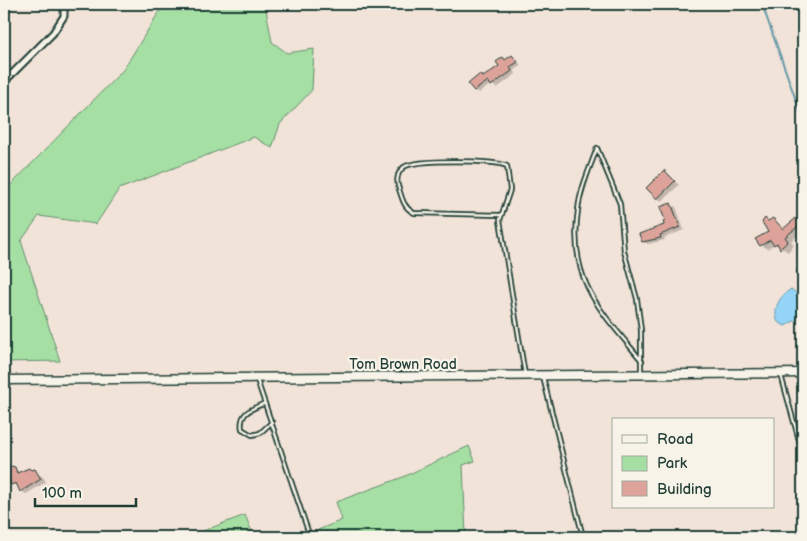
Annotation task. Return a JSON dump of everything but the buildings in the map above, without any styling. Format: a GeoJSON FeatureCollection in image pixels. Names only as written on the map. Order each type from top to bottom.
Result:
{"type":"FeatureCollection","features":[{"type":"Feature","properties":{"kind":"street"},"geometry":{"type":"LineString","coordinates":[[4,82],[53,33],[64,16],[64,4]]}},
{"type":"Feature","properties":{"kind":"street","name":"Tom Brown Road"},"geometry":{"type":"LineString","coordinates":[[4,380],[803,373]]}},
{"type":"Feature","properties":{"kind":"lane"},"geometry":{"type":"LineString","coordinates":[[641,375],[642,361],[637,299],[624,251],[620,204],[596,148],[578,209],[578,258],[583,280],[593,299],[642,361]]}},
{"type":"Feature","properties":{"kind":"lane"},"geometry":{"type":"LineString","coordinates":[[500,215],[414,213],[405,206],[402,198],[397,179],[399,172],[410,164],[472,161],[500,162],[507,166],[510,190],[507,203],[500,215],[525,376]]}},
{"type":"Feature","properties":{"kind":"lane"},"geometry":{"type":"LineString","coordinates":[[781,373],[803,455]]}},
{"type":"Feature","properties":{"kind":"lane"},"geometry":{"type":"LineString","coordinates":[[543,376],[583,537]]}},
{"type":"Feature","properties":{"kind":"lane"},"geometry":{"type":"LineString","coordinates":[[256,378],[310,537]]}},
{"type":"Feature","properties":{"kind":"lane"},"geometry":{"type":"LineString","coordinates":[[265,403],[246,412],[242,417],[242,429],[252,435],[260,433],[272,422]]}},
{"type":"Feature","properties":{"kind":"lane"},"geometry":{"type":"LineString","coordinates":[[4,526],[8,537]]}},
{"type":"Feature","properties":{"kind":"green space"},"geometry":{"type":"Polygon","coordinates":[[[164,4],[265,4],[272,42],[287,53],[314,49],[312,90],[280,124],[272,148],[254,137],[119,189],[96,224],[39,216],[21,241],[60,361],[4,362],[4,192],[123,70],[164,4]]]}},
{"type":"Feature","properties":{"kind":"green space"},"geometry":{"type":"Polygon","coordinates":[[[469,446],[475,461],[463,465],[466,537],[320,537],[318,530],[342,520],[336,502],[403,477],[469,446]]]}},
{"type":"Feature","properties":{"kind":"green space"},"geometry":{"type":"Polygon","coordinates":[[[245,515],[254,537],[190,537],[190,536],[245,515]]]}},
{"type":"Feature","properties":{"kind":"water"},"geometry":{"type":"Polygon","coordinates":[[[803,257],[803,284],[796,272],[803,257]]]}},
{"type":"Feature","properties":{"kind":"water"},"geometry":{"type":"Polygon","coordinates":[[[791,289],[798,295],[800,307],[796,320],[785,326],[778,322],[776,308],[783,296],[791,289]]]}},
{"type":"Feature","properties":{"kind":"waterway"},"geometry":{"type":"LineString","coordinates":[[762,4],[803,120]]}}]}
